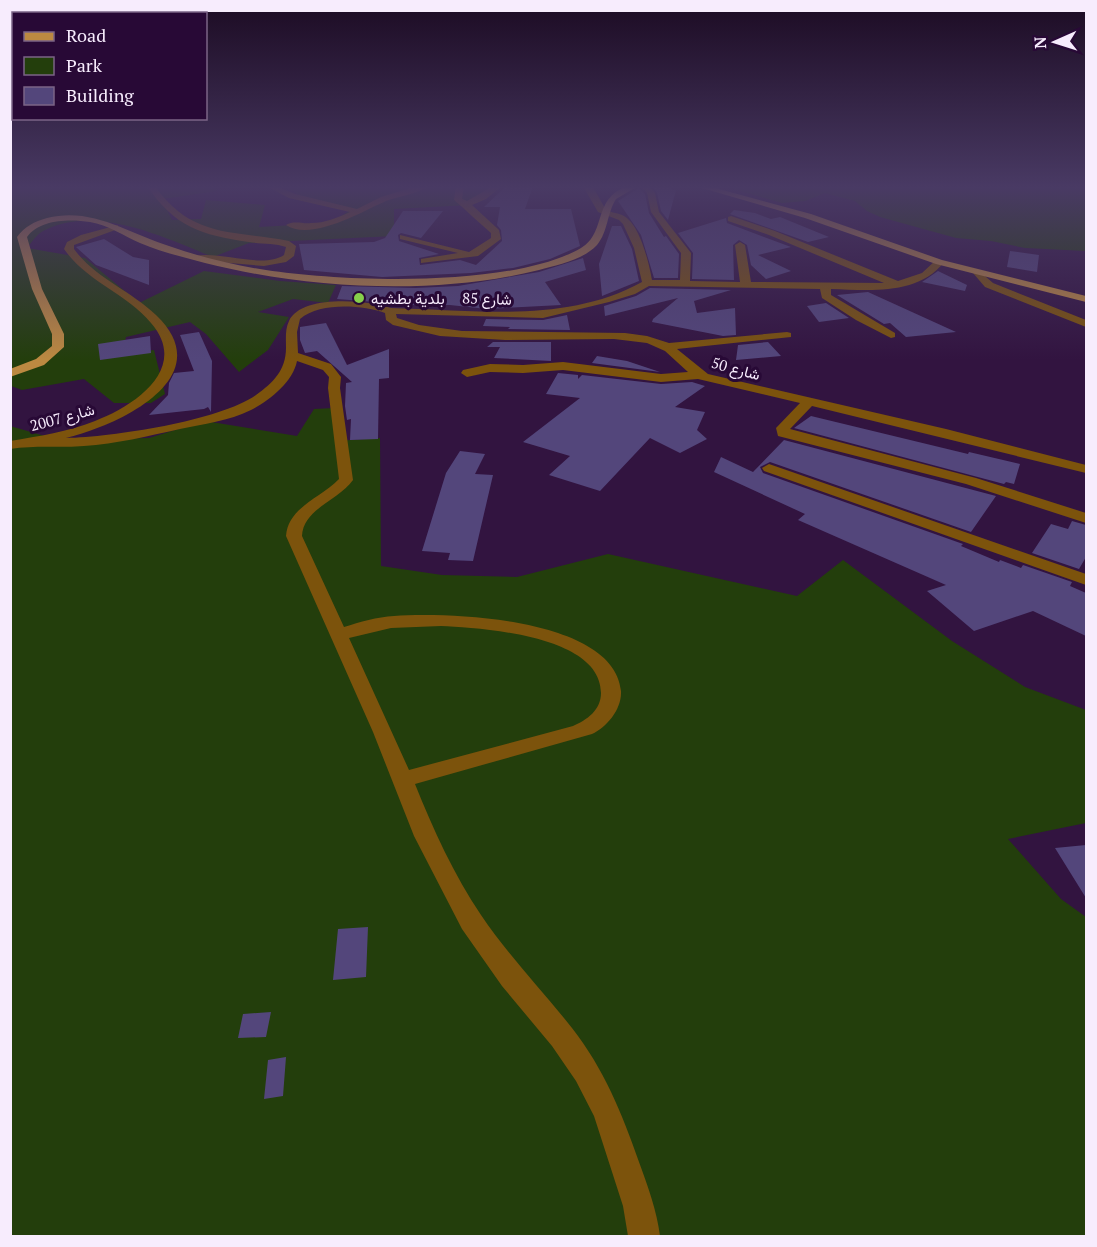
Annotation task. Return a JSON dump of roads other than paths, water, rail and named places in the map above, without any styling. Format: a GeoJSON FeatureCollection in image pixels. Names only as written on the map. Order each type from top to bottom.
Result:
{"type":"FeatureCollection","features":[{"type":"Feature","properties":{"kind":"main road"},"geometry":{"type":"LineString","coordinates":[[10,373],[26,368],[51,355],[58,347],[58,341],[32,273],[24,244]]}},
{"type":"Feature","properties":{"kind":"main road"},"geometry":{"type":"LineString","coordinates":[[151,244],[198,258],[269,273],[389,281],[492,276],[537,268],[579,253],[592,244]]}},
{"type":"Feature","properties":{"kind":"main road"},"geometry":{"type":"LineString","coordinates":[[888,244],[978,273],[1086,299]]}},
{"type":"Feature","properties":{"kind":"street","name":"شارع 2007"},"geometry":{"type":"LineString","coordinates":[[10,445],[79,431],[130,409],[159,384],[173,357],[170,340],[155,319],[72,255],[69,247],[72,244]]}},
{"type":"Feature","properties":{"kind":"street"},"geometry":{"type":"LineString","coordinates":[[198,258],[272,263],[289,256],[291,246],[288,244]]}},
{"type":"Feature","properties":{"kind":"street"},"geometry":{"type":"LineString","coordinates":[[432,244],[455,250],[478,252]]}},
{"type":"Feature","properties":{"kind":"street"},"geometry":{"type":"LineString","coordinates":[[424,261],[478,252],[490,244]]}},
{"type":"Feature","properties":{"kind":"street"},"geometry":{"type":"LineString","coordinates":[[636,244],[647,283],[862,288],[897,284],[926,275],[939,262]]}},
{"type":"Feature","properties":{"kind":"street"},"geometry":{"type":"LineString","coordinates":[[679,244],[686,253],[685,283]]}},
{"type":"Feature","properties":{"kind":"street"},"geometry":{"type":"LineString","coordinates":[[800,244],[897,284]]}},
{"type":"Feature","properties":{"kind":"street"},"geometry":{"type":"LineString","coordinates":[[740,245],[746,285]]}},
{"type":"Feature","properties":{"kind":"street"},"geometry":{"type":"LineString","coordinates":[[978,273],[984,282],[1086,324]]}},
{"type":"Feature","properties":{"kind":"street"},"geometry":{"type":"LineString","coordinates":[[997,288],[1013,282]]}},
{"type":"Feature","properties":{"kind":"street","name":"شارع 85"},"geometry":{"type":"LineString","coordinates":[[294,356],[292,323],[303,312],[356,305],[377,306],[390,310],[543,315],[631,292],[647,283]]}},
{"type":"Feature","properties":{"kind":"street"},"geometry":{"type":"LineString","coordinates":[[825,287],[826,296],[891,335]]}},
{"type":"Feature","properties":{"kind":"street","name":"شارع 50"},"geometry":{"type":"LineString","coordinates":[[390,310],[392,320],[397,323],[454,334],[492,337],[593,336],[643,339],[667,347],[699,375],[808,403],[946,433],[1059,464],[1086,469]]}},
{"type":"Feature","properties":{"kind":"street"},"geometry":{"type":"LineString","coordinates":[[667,347],[787,335]]}},
{"type":"Feature","properties":{"kind":"street"},"geometry":{"type":"LineString","coordinates":[[32,441],[60,443],[104,441],[228,414],[255,401],[273,387],[287,372],[294,356],[327,367],[335,377],[334,388],[346,480],[331,495],[296,520],[293,528],[294,536],[403,780],[425,836],[471,921],[489,948],[562,1037],[586,1071],[607,1111],[639,1206],[644,1236]]}},
{"type":"Feature","properties":{"kind":"street"},"geometry":{"type":"LineString","coordinates":[[467,373],[490,368],[524,369],[563,366],[661,378],[699,375]]}},
{"type":"Feature","properties":{"kind":"street"},"geometry":{"type":"LineString","coordinates":[[808,403],[783,428],[783,433],[970,481],[1086,518]]}},
{"type":"Feature","properties":{"kind":"street"},"geometry":{"type":"LineString","coordinates":[[769,468],[1086,580]]}},
{"type":"Feature","properties":{"kind":"street"},"geometry":{"type":"LineString","coordinates":[[338,635],[381,623],[423,620],[510,627],[540,633],[570,645],[598,662],[610,684],[611,699],[607,711],[592,726],[403,780]]}},
{"type":"Feature","properties":{"kind":"place","name":"بلدية بطشيه"},"geometry":{"type":"Point","coordinates":[359,298]}}]}
